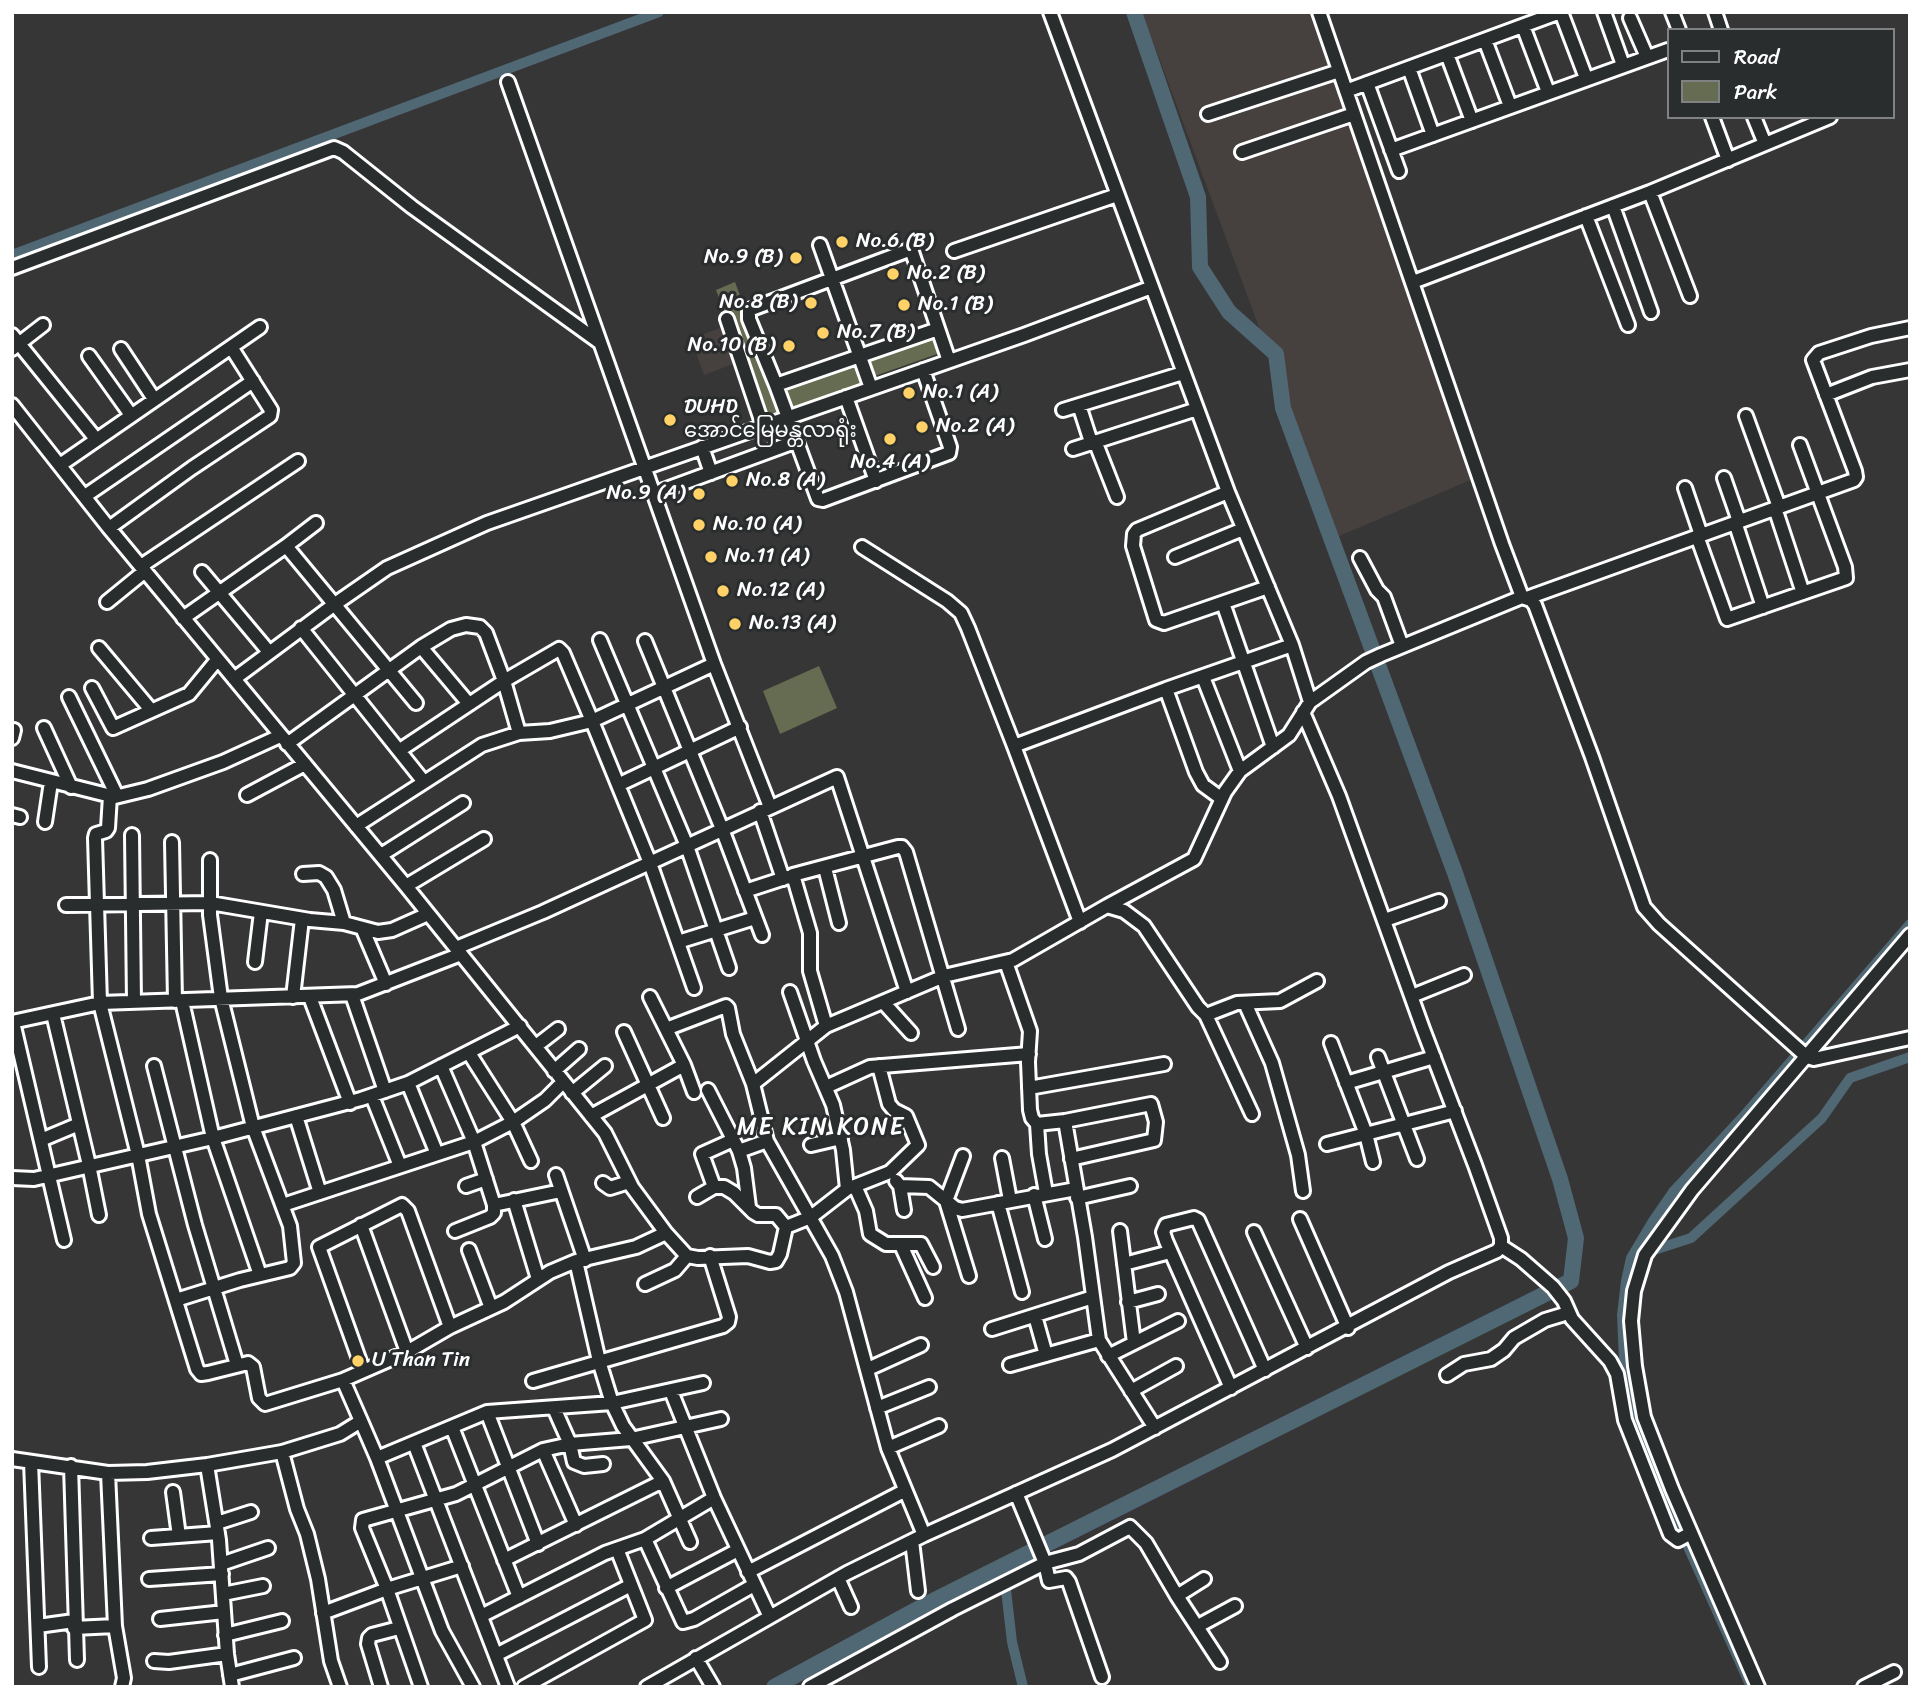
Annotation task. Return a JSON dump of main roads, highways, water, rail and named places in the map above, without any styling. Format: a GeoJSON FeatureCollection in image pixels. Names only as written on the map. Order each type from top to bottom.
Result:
{"type":"FeatureCollection","features":[{"type":"Feature","properties":{"kind":"waterway"},"geometry":{"type":"LineString","coordinates":[[12,255],[659,12]]}},
{"type":"Feature","properties":{"kind":"waterway"},"geometry":{"type":"LineString","coordinates":[[774,1687],[925,1605],[1571,1281],[1576,1238],[1560,1179],[1455,873],[1283,408],[1276,354],[1229,312],[1200,267],[1198,197],[1134,12]]}},
{"type":"Feature","properties":{"kind":"waterway"},"geometry":{"type":"LineString","coordinates":[[1751,1687],[1651,1464],[1632,1407],[1624,1360],[1622,1315],[1626,1281],[1631,1258],[1673,1192],[1742,1118],[1910,924]]}},
{"type":"Feature","properties":{"kind":"waterway"},"geometry":{"type":"LineString","coordinates":[[1657,1249],[1691,1238],[1822,1118],[1850,1078],[1910,1057]]}},
{"type":"Feature","properties":{"kind":"waterway"},"geometry":{"type":"LineString","coordinates":[[1003,1567],[1004,1575]]}},
{"type":"Feature","properties":{"kind":"waterway"},"geometry":{"type":"LineString","coordinates":[[1006,1590],[1012,1642],[1023,1687]]}},
{"type":"Feature","properties":{"kind":"place","name":"No.6 (B)"},"geometry":{"type":"Point","coordinates":[842,242]}},
{"type":"Feature","properties":{"kind":"place","name":"No.9 (B)"},"geometry":{"type":"Point","coordinates":[796,258]}},
{"type":"Feature","properties":{"kind":"place","name":"No.2 (B)"},"geometry":{"type":"Point","coordinates":[893,274]}},
{"type":"Feature","properties":{"kind":"place","name":"No.8 (B)"},"geometry":{"type":"Point","coordinates":[811,303]}},
{"type":"Feature","properties":{"kind":"place","name":"No.1 (B)"},"geometry":{"type":"Point","coordinates":[904,305]}},
{"type":"Feature","properties":{"kind":"place","name":"No.7 (B)"},"geometry":{"type":"Point","coordinates":[823,333]}},
{"type":"Feature","properties":{"kind":"place","name":"No.10 (B)"},"geometry":{"type":"Point","coordinates":[789,346]}},
{"type":"Feature","properties":{"kind":"place","name":"No.1 (A)"},"geometry":{"type":"Point","coordinates":[909,393]}},
{"type":"Feature","properties":{"kind":"place","name":"DUHD အောင်မြေမန္တလာရုံး"},"geometry":{"type":"Point","coordinates":[670,420]}},
{"type":"Feature","properties":{"kind":"place","name":"No.2 (A)"},"geometry":{"type":"Point","coordinates":[922,427]}},
{"type":"Feature","properties":{"kind":"place","name":"No.4 (A)"},"geometry":{"type":"Point","coordinates":[890,439]}},
{"type":"Feature","properties":{"kind":"place","name":"No.8 (A)"},"geometry":{"type":"Point","coordinates":[732,481]}},
{"type":"Feature","properties":{"kind":"place","name":"No.9 (A)"},"geometry":{"type":"Point","coordinates":[699,494]}},
{"type":"Feature","properties":{"kind":"place","name":"No.10 (A)"},"geometry":{"type":"Point","coordinates":[699,525]}},
{"type":"Feature","properties":{"kind":"place","name":"No.11 (A)"},"geometry":{"type":"Point","coordinates":[711,557]}},
{"type":"Feature","properties":{"kind":"place","name":"No.12 (A)"},"geometry":{"type":"Point","coordinates":[723,591]}},
{"type":"Feature","properties":{"kind":"place","name":"No.13 (A)"},"geometry":{"type":"Point","coordinates":[735,624]}},
{"type":"Feature","properties":{"kind":"place","name":"U Than Tin"},"geometry":{"type":"Point","coordinates":[358,1361]}},
{"type":"Feature","properties":{"kind":"district","name":"ME KIN KONE"},"geometry":{"type":"Point","coordinates":[821,1128]}}]}
